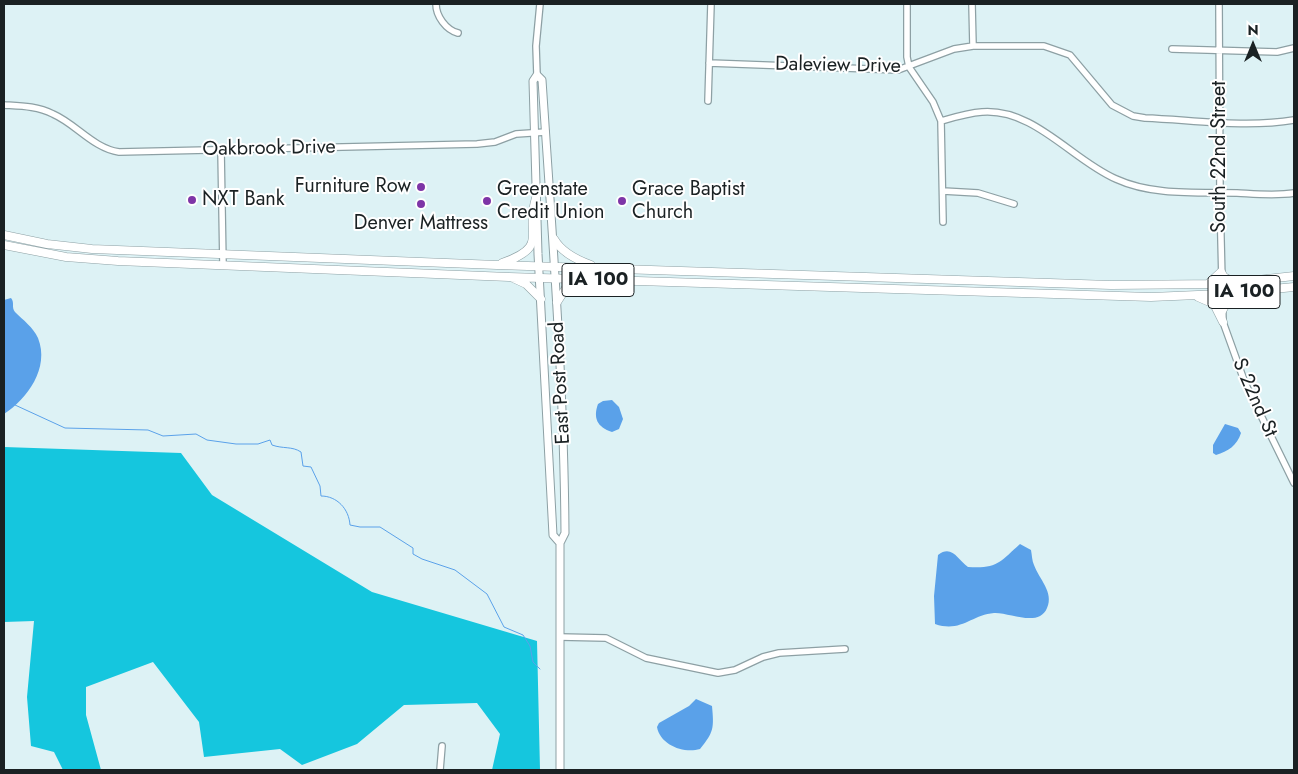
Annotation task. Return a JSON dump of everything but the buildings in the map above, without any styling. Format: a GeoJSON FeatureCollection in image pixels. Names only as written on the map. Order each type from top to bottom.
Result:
{"type":"FeatureCollection","features":[{"type":"Feature","properties":{"kind":"highway"},"geometry":{"type":"LineString","coordinates":[[497,265],[526,254],[531,246],[533,206],[536,198]]}},
{"type":"Feature","properties":{"kind":"highway","name":"IA 100"},"geometry":{"type":"LineString","coordinates":[[4,235],[67,247],[497,265],[1111,285],[1207,285],[1294,276]]}},
{"type":"Feature","properties":{"kind":"highway"},"geometry":{"type":"LineString","coordinates":[[554,239],[558,247],[598,268]]}},
{"type":"Feature","properties":{"kind":"highway","name":"IA 100"},"geometry":{"type":"LineString","coordinates":[[4,245],[44,254],[90,260],[509,277],[1102,296],[1194,296],[1294,287]]}},
{"type":"Feature","properties":{"kind":"highway"},"geometry":{"type":"LineString","coordinates":[[1207,285],[1221,272],[1224,277],[1235,283]]}},
{"type":"Feature","properties":{"kind":"highway"},"geometry":{"type":"LineString","coordinates":[[509,277],[526,284],[541,299]]}},
{"type":"Feature","properties":{"kind":"highway"},"geometry":{"type":"LineString","coordinates":[[557,302],[571,282],[581,279]]}},
{"type":"Feature","properties":{"kind":"highway"},"geometry":{"type":"LineString","coordinates":[[1222,311],[1226,304],[1238,293]]}},
{"type":"Feature","properties":{"kind":"highway"},"geometry":{"type":"LineString","coordinates":[[1194,296],[1214,304],[1223,322]]}},
{"type":"Feature","properties":{"kind":"main road","name":"East Post Road"},"geometry":{"type":"LineString","coordinates":[[560,543],[554,535],[539,266],[533,80],[537,75],[542,80],[554,239],[565,468],[565,533],[560,543],[560,770]]}},
{"type":"Feature","properties":{"kind":"street"},"geometry":{"type":"LineString","coordinates":[[436,4],[438,16],[453,32],[458,33]]}},
{"type":"Feature","properties":{"kind":"street","name":"East Post Road"},"geometry":{"type":"LineString","coordinates":[[537,75],[536,46],[540,4]]}},
{"type":"Feature","properties":{"kind":"street"},"geometry":{"type":"LineString","coordinates":[[708,101],[711,4]]}},
{"type":"Feature","properties":{"kind":"street"},"geometry":{"type":"LineString","coordinates":[[907,4],[907,56],[909,67],[933,102],[941,121],[943,222]]}},
{"type":"Feature","properties":{"kind":"street"},"geometry":{"type":"LineString","coordinates":[[972,4],[973,46]]}},
{"type":"Feature","properties":{"kind":"street","name":"South 22nd Street"},"geometry":{"type":"LineString","coordinates":[[1220,4],[1222,311]]}},
{"type":"Feature","properties":{"kind":"street","name":"Daleview Drive"},"geometry":{"type":"LineString","coordinates":[[709,63],[898,70],[909,67],[935,54],[973,46],[1053,48],[1070,55],[1077,61],[1105,99],[1122,111],[1145,118],[1272,123],[1294,120]]}},
{"type":"Feature","properties":{"kind":"street"},"geometry":{"type":"LineString","coordinates":[[1172,49],[1276,52],[1294,48]]}},
{"type":"Feature","properties":{"kind":"street","name":"Oakbrook Drive"},"geometry":{"type":"LineString","coordinates":[[4,105],[23,106],[54,114],[111,151],[477,144],[495,142],[516,134],[546,132]]}},
{"type":"Feature","properties":{"kind":"street"},"geometry":{"type":"LineString","coordinates":[[941,121],[970,114],[998,112],[1030,123],[1100,171],[1117,180],[1153,190],[1294,194]]}},
{"type":"Feature","properties":{"kind":"street"},"geometry":{"type":"LineString","coordinates":[[221,150],[223,264]]}},
{"type":"Feature","properties":{"kind":"street"},"geometry":{"type":"LineString","coordinates":[[943,191],[978,193],[1014,204]]}},
{"type":"Feature","properties":{"kind":"street","name":"S 22nd St"},"geometry":{"type":"LineString","coordinates":[[1222,311],[1223,322],[1245,383],[1294,483]]}},
{"type":"Feature","properties":{"kind":"street"},"geometry":{"type":"LineString","coordinates":[[560,637],[606,638],[646,658],[718,673],[735,670],[779,652],[845,649]]}},
{"type":"Feature","properties":{"kind":"street"},"geometry":{"type":"LineString","coordinates":[[440,770],[442,746]]}},
{"type":"Feature","properties":{"kind":"shaded area"},"geometry":{"type":"Polygon","coordinates":[[[11,298],[15,312],[31,327],[38,338],[41,360],[39,371],[28,391],[13,408],[4,414],[4,300],[11,298]]]}},
{"type":"Feature","properties":{"kind":"shaded area"},"geometry":{"type":"Polygon","coordinates":[[[612,400],[619,407],[623,419],[619,429],[612,432],[600,425],[596,414],[598,404],[603,401],[612,400]]]}},
{"type":"Feature","properties":{"kind":"shaded area"},"geometry":{"type":"Polygon","coordinates":[[[1225,424],[1238,428],[1241,433],[1232,447],[1216,455],[1213,453],[1213,445],[1225,424]]]}},
{"type":"Feature","properties":{"kind":"shaded area"},"geometry":{"type":"Polygon","coordinates":[[[4,447],[181,453],[212,495],[372,592],[537,641],[540,770],[492,770],[500,734],[477,703],[404,705],[357,744],[302,765],[280,749],[204,757],[199,722],[153,662],[86,687],[86,715],[101,770],[63,770],[54,752],[31,746],[27,697],[34,621],[4,622],[4,447]]]}},
{"type":"Feature","properties":{"kind":"shaded area"},"geometry":{"type":"Polygon","coordinates":[[[1020,544],[1031,550],[1033,563],[1049,596],[1047,608],[1043,614],[1037,617],[1023,618],[994,613],[986,614],[959,625],[944,626],[935,624],[934,596],[938,555],[947,551],[951,552],[968,567],[986,567],[1002,560],[1020,544]]]}},
{"type":"Feature","properties":{"kind":"shaded area"},"geometry":{"type":"Polygon","coordinates":[[[696,699],[712,706],[713,725],[710,734],[700,749],[687,750],[674,747],[663,739],[657,727],[659,723],[689,706],[696,699]]]}},
{"type":"Feature","properties":{"kind":"waterway"},"geometry":{"type":"LineString","coordinates":[[15,405],[65,428],[148,430],[163,436],[196,434],[207,440],[236,444],[258,444],[270,440],[272,445],[298,450],[301,452],[303,466],[311,467],[320,486],[321,496],[332,498],[341,504],[345,509],[350,525],[380,527],[413,548],[413,554],[455,570],[487,594],[504,627],[523,635],[530,646],[533,662],[540,669]]}},
{"type":"Feature","properties":{"kind":"place","name":"Furniture Row"},"geometry":{"type":"Point","coordinates":[421,187]}},
{"type":"Feature","properties":{"kind":"place","name":"NXT Bank"},"geometry":{"type":"Point","coordinates":[192,200]}},
{"type":"Feature","properties":{"kind":"place","name":"Greenstate Credit Union"},"geometry":{"type":"Point","coordinates":[487,201]}},
{"type":"Feature","properties":{"kind":"place","name":"Grace Baptist Church"},"geometry":{"type":"Point","coordinates":[622,201]}},
{"type":"Feature","properties":{"kind":"place","name":"Denver Mattress"},"geometry":{"type":"Point","coordinates":[421,204]}}]}
